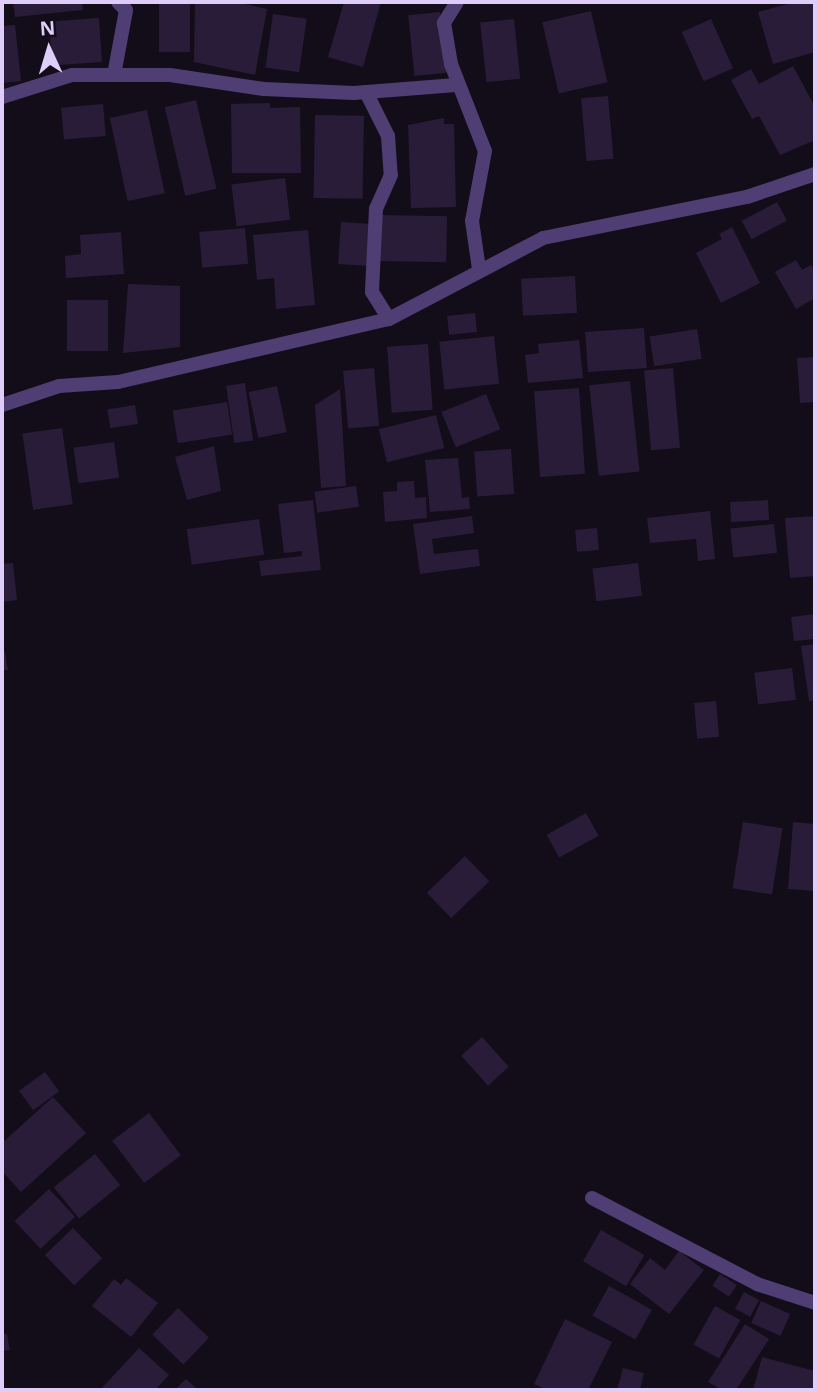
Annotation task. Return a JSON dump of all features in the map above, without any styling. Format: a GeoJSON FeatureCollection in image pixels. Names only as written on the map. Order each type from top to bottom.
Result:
{"type":"FeatureCollection","features":[{"type":"Feature","properties":{"kind":"street"},"geometry":{"type":"LineString","coordinates":[[114,75],[126,9],[118,2]]}},
{"type":"Feature","properties":{"kind":"street"},"geometry":{"type":"LineString","coordinates":[[457,2],[444,23],[456,85],[485,151],[472,221],[479,269]]}},
{"type":"Feature","properties":{"kind":"street"},"geometry":{"type":"LineString","coordinates":[[2,97],[72,75],[170,75],[264,89],[366,92],[456,85]]}},
{"type":"Feature","properties":{"kind":"street"},"geometry":{"type":"LineString","coordinates":[[366,92],[388,136],[391,175],[376,209],[372,292],[389,319]]}},
{"type":"Feature","properties":{"kind":"street"},"geometry":{"type":"LineString","coordinates":[[2,405],[59,386],[118,382],[389,319],[479,269],[543,238],[747,197],[815,174]]}},
{"type":"Feature","properties":{"kind":"street"},"geometry":{"type":"LineString","coordinates":[[592,1198],[757,1284],[815,1303]]}},
{"type":"Feature","properties":{"kind":"building"},"geometry":{"type":"Polygon","coordinates":[[[13,2],[82,2],[83,10],[15,17],[13,2]]]}},
{"type":"Feature","properties":{"kind":"building"},"geometry":{"type":"Polygon","coordinates":[[[159,2],[190,2],[190,52],[159,52],[159,2]]]}},
{"type":"Feature","properties":{"kind":"building"},"geometry":{"type":"Polygon","coordinates":[[[195,2],[236,2],[267,9],[255,75],[194,62],[195,2]]]}},
{"type":"Feature","properties":{"kind":"building"},"geometry":{"type":"Polygon","coordinates":[[[344,2],[381,2],[363,67],[328,57],[344,2]]]}},
{"type":"Feature","properties":{"kind":"building"},"geometry":{"type":"Polygon","coordinates":[[[795,2],[815,2],[815,52],[773,64],[758,12],[795,2]]]}},
{"type":"Feature","properties":{"kind":"building"},"geometry":{"type":"Polygon","coordinates":[[[591,11],[607,82],[559,93],[542,22],[591,11]]]}},
{"type":"Feature","properties":{"kind":"building"},"geometry":{"type":"Polygon","coordinates":[[[440,12],[446,73],[415,76],[408,15],[440,12]]]}},
{"type":"Feature","properties":{"kind":"building"},"geometry":{"type":"Polygon","coordinates":[[[273,14],[307,19],[299,72],[265,67],[273,14]]]}},
{"type":"Feature","properties":{"kind":"building"},"geometry":{"type":"Polygon","coordinates":[[[99,18],[102,62],[52,65],[49,21],[99,18]]]}},
{"type":"Feature","properties":{"kind":"building"},"geometry":{"type":"Polygon","coordinates":[[[514,19],[520,79],[486,82],[480,23],[514,19]]]}},
{"type":"Feature","properties":{"kind":"building"},"geometry":{"type":"Polygon","coordinates":[[[711,19],[733,68],[704,81],[682,32],[711,19]]]}},
{"type":"Feature","properties":{"kind":"building"},"geometry":{"type":"Polygon","coordinates":[[[15,25],[21,81],[2,83],[2,26],[15,25]]]}},
{"type":"Feature","properties":{"kind":"building"},"geometry":{"type":"Polygon","coordinates":[[[793,66],[815,107],[815,146],[813,141],[780,155],[759,116],[752,119],[731,80],[751,69],[759,84],[793,66]]]}},
{"type":"Feature","properties":{"kind":"building"},"geometry":{"type":"Polygon","coordinates":[[[608,96],[613,159],[587,161],[581,98],[608,96]]]}},
{"type":"Feature","properties":{"kind":"building"},"geometry":{"type":"Polygon","coordinates":[[[196,100],[216,189],[185,196],[165,107],[196,100]]]}},
{"type":"Feature","properties":{"kind":"building"},"geometry":{"type":"Polygon","coordinates":[[[270,103],[270,108],[300,107],[301,173],[232,173],[231,104],[270,103]]]}},
{"type":"Feature","properties":{"kind":"building"},"geometry":{"type":"Polygon","coordinates":[[[103,104],[106,136],[64,140],[61,108],[103,104]]]}},
{"type":"Feature","properties":{"kind":"building"},"geometry":{"type":"Polygon","coordinates":[[[147,110],[165,193],[128,201],[110,118],[147,110]]]}},
{"type":"Feature","properties":{"kind":"building"},"geometry":{"type":"Polygon","coordinates":[[[315,115],[364,116],[363,199],[314,198],[315,115]]]}},
{"type":"Feature","properties":{"kind":"building"},"geometry":{"type":"Polygon","coordinates":[[[444,118],[444,124],[454,124],[456,207],[411,208],[408,125],[444,118]]]}},
{"type":"Feature","properties":{"kind":"building"},"geometry":{"type":"Polygon","coordinates":[[[285,178],[290,220],[237,226],[231,185],[285,178]]]}},
{"type":"Feature","properties":{"kind":"building"},"geometry":{"type":"Polygon","coordinates":[[[777,202],[787,221],[752,239],[742,221],[777,202]]]}},
{"type":"Feature","properties":{"kind":"building"},"geometry":{"type":"Polygon","coordinates":[[[379,215],[447,216],[446,262],[378,261],[379,215]]]}},
{"type":"Feature","properties":{"kind":"building"},"geometry":{"type":"Polygon","coordinates":[[[341,222],[371,224],[368,266],[338,264],[341,222]]]}},
{"type":"Feature","properties":{"kind":"building"},"geometry":{"type":"Polygon","coordinates":[[[732,227],[760,283],[721,303],[696,253],[722,239],[719,234],[732,227]]]}},
{"type":"Feature","properties":{"kind":"building"},"geometry":{"type":"Polygon","coordinates":[[[245,228],[248,264],[202,268],[199,232],[245,228]]]}},
{"type":"Feature","properties":{"kind":"building"},"geometry":{"type":"Polygon","coordinates":[[[308,230],[315,305],[276,309],[274,278],[257,280],[253,235],[308,230]]]}},
{"type":"Feature","properties":{"kind":"building"},"geometry":{"type":"Polygon","coordinates":[[[121,232],[124,274],[66,278],[65,256],[81,254],[80,235],[121,232]]]}},
{"type":"Feature","properties":{"kind":"building"},"geometry":{"type":"Polygon","coordinates":[[[796,260],[802,270],[811,265],[815,273],[815,298],[796,309],[775,272],[796,260]]]}},
{"type":"Feature","properties":{"kind":"building"},"geometry":{"type":"Polygon","coordinates":[[[575,276],[577,313],[523,316],[521,279],[575,276]]]}},
{"type":"Feature","properties":{"kind":"building"},"geometry":{"type":"Polygon","coordinates":[[[128,284],[180,286],[180,347],[123,353],[128,284]]]}},
{"type":"Feature","properties":{"kind":"building"},"geometry":{"type":"Polygon","coordinates":[[[67,300],[108,300],[108,351],[67,351],[67,300]]]}},
{"type":"Feature","properties":{"kind":"building"},"geometry":{"type":"Polygon","coordinates":[[[475,313],[477,332],[449,335],[447,316],[475,313]]]}},
{"type":"Feature","properties":{"kind":"building"},"geometry":{"type":"Polygon","coordinates":[[[644,328],[647,368],[588,372],[585,332],[644,328]]]}},
{"type":"Feature","properties":{"kind":"building"},"geometry":{"type":"Polygon","coordinates":[[[697,329],[702,359],[654,366],[650,337],[697,329]]]}},
{"type":"Feature","properties":{"kind":"building"},"geometry":{"type":"Polygon","coordinates":[[[494,336],[499,384],[444,389],[439,342],[494,336]]]}},
{"type":"Feature","properties":{"kind":"building"},"geometry":{"type":"Polygon","coordinates":[[[579,340],[583,378],[528,383],[525,355],[539,353],[538,344],[579,340]]]}},
{"type":"Feature","properties":{"kind":"building"},"geometry":{"type":"Polygon","coordinates":[[[428,344],[433,410],[392,413],[387,347],[428,344]]]}},
{"type":"Feature","properties":{"kind":"building"},"geometry":{"type":"Polygon","coordinates":[[[815,357],[815,402],[800,403],[797,358],[815,357]]]}},
{"type":"Feature","properties":{"kind":"building"},"geometry":{"type":"Polygon","coordinates":[[[374,368],[379,426],[348,428],[343,371],[374,368]]]}},
{"type":"Feature","properties":{"kind":"building"},"geometry":{"type":"Polygon","coordinates":[[[673,368],[680,448],[651,450],[644,371],[673,368]]]}},
{"type":"Feature","properties":{"kind":"building"},"geometry":{"type":"Polygon","coordinates":[[[630,381],[640,472],[599,476],[589,385],[630,381]]]}},
{"type":"Feature","properties":{"kind":"building"},"geometry":{"type":"Polygon","coordinates":[[[245,383],[253,440],[234,443],[226,386],[245,383]]]}},
{"type":"Feature","properties":{"kind":"building"},"geometry":{"type":"Polygon","coordinates":[[[277,386],[287,432],[258,438],[249,392],[277,386]]]}},
{"type":"Feature","properties":{"kind":"building"},"geometry":{"type":"Polygon","coordinates":[[[579,388],[585,474],[540,477],[534,391],[579,388]]]}},
{"type":"Feature","properties":{"kind":"building"},"geometry":{"type":"Polygon","coordinates":[[[340,389],[346,486],[321,488],[315,405],[340,389]]]}},
{"type":"Feature","properties":{"kind":"building"},"geometry":{"type":"Polygon","coordinates":[[[486,394],[500,429],[456,447],[441,412],[486,394]]]}},
{"type":"Feature","properties":{"kind":"building"},"geometry":{"type":"Polygon","coordinates":[[[227,402],[232,435],[178,443],[173,411],[227,402]]]}},
{"type":"Feature","properties":{"kind":"building"},"geometry":{"type":"Polygon","coordinates":[[[135,405],[138,424],[110,428],[107,409],[135,405]]]}},
{"type":"Feature","properties":{"kind":"building"},"geometry":{"type":"Polygon","coordinates":[[[436,415],[444,448],[387,462],[379,429],[436,415]]]}},
{"type":"Feature","properties":{"kind":"building"},"geometry":{"type":"Polygon","coordinates":[[[62,428],[73,504],[33,510],[22,434],[62,428]]]}},
{"type":"Feature","properties":{"kind":"building"},"geometry":{"type":"Polygon","coordinates":[[[114,442],[119,478],[78,483],[73,448],[114,442]]]}},
{"type":"Feature","properties":{"kind":"building"},"geometry":{"type":"Polygon","coordinates":[[[214,446],[221,491],[187,500],[175,457],[214,446]]]}},
{"type":"Feature","properties":{"kind":"building"},"geometry":{"type":"Polygon","coordinates":[[[511,449],[514,494],[477,496],[474,452],[511,449]]]}},
{"type":"Feature","properties":{"kind":"building"},"geometry":{"type":"Polygon","coordinates":[[[458,458],[462,498],[469,497],[470,509],[430,512],[425,460],[458,458]]]}},
{"type":"Feature","properties":{"kind":"building"},"geometry":{"type":"Polygon","coordinates":[[[414,481],[415,498],[426,497],[427,518],[385,522],[383,492],[397,491],[397,482],[414,481]]]}},
{"type":"Feature","properties":{"kind":"building"},"geometry":{"type":"Polygon","coordinates":[[[356,486],[359,507],[317,513],[314,492],[356,486]]]}},
{"type":"Feature","properties":{"kind":"building"},"geometry":{"type":"Polygon","coordinates":[[[313,500],[321,570],[261,576],[259,561],[302,556],[302,551],[284,553],[278,504],[313,500]]]}},
{"type":"Feature","properties":{"kind":"building"},"geometry":{"type":"Polygon","coordinates":[[[768,500],[769,520],[731,522],[730,502],[768,500]]]}},
{"type":"Feature","properties":{"kind":"building"},"geometry":{"type":"Polygon","coordinates":[[[710,511],[715,559],[698,561],[696,539],[650,543],[647,518],[710,511]]]}},
{"type":"Feature","properties":{"kind":"building"},"geometry":{"type":"Polygon","coordinates":[[[472,516],[474,533],[432,539],[434,554],[478,549],[480,566],[420,574],[413,524],[472,516]]]}},
{"type":"Feature","properties":{"kind":"building"},"geometry":{"type":"Polygon","coordinates":[[[815,516],[815,576],[790,578],[785,518],[815,516]]]}},
{"type":"Feature","properties":{"kind":"building"},"geometry":{"type":"Polygon","coordinates":[[[259,519],[264,555],[192,565],[187,529],[259,519]]]}},
{"type":"Feature","properties":{"kind":"building"},"geometry":{"type":"Polygon","coordinates":[[[774,524],[777,553],[733,557],[730,529],[774,524]]]}},
{"type":"Feature","properties":{"kind":"building"},"geometry":{"type":"Polygon","coordinates":[[[597,528],[599,550],[577,552],[575,530],[597,528]]]}},
{"type":"Feature","properties":{"kind":"building"},"geometry":{"type":"Polygon","coordinates":[[[13,563],[17,600],[2,602],[2,564],[13,563]]]}},
{"type":"Feature","properties":{"kind":"building"},"geometry":{"type":"Polygon","coordinates":[[[638,563],[642,596],[596,601],[592,569],[638,563]]]}},
{"type":"Feature","properties":{"kind":"building"},"geometry":{"type":"Polygon","coordinates":[[[815,614],[815,639],[794,641],[791,617],[815,614]]]}},
{"type":"Feature","properties":{"kind":"building"},"geometry":{"type":"Polygon","coordinates":[[[815,644],[815,700],[809,701],[801,646],[815,644]]]}},
{"type":"Feature","properties":{"kind":"building"},"geometry":{"type":"Polygon","coordinates":[[[2,651],[5,651],[8,670],[2,671],[2,651]]]}},
{"type":"Feature","properties":{"kind":"building"},"geometry":{"type":"Polygon","coordinates":[[[792,668],[796,700],[758,704],[754,673],[792,668]]]}},
{"type":"Feature","properties":{"kind":"building"},"geometry":{"type":"Polygon","coordinates":[[[716,701],[719,737],[697,739],[694,703],[716,701]]]}},
{"type":"Feature","properties":{"kind":"building"},"geometry":{"type":"Polygon","coordinates":[[[586,813],[599,836],[559,858],[547,835],[586,813]]]}},
{"type":"Feature","properties":{"kind":"building"},"geometry":{"type":"Polygon","coordinates":[[[743,822],[783,828],[772,894],[733,888],[743,822]]]}},
{"type":"Feature","properties":{"kind":"building"},"geometry":{"type":"Polygon","coordinates":[[[793,822],[814,824],[815,891],[788,889],[793,822]]]}},
{"type":"Feature","properties":{"kind":"building"},"geometry":{"type":"Polygon","coordinates":[[[465,856],[489,881],[451,918],[427,893],[465,856]]]}},
{"type":"Feature","properties":{"kind":"building"},"geometry":{"type":"Polygon","coordinates":[[[482,1037],[509,1067],[488,1085],[461,1056],[482,1037]]]}},
{"type":"Feature","properties":{"kind":"building"},"geometry":{"type":"Polygon","coordinates":[[[45,1072],[59,1091],[33,1110],[19,1091],[45,1072]]]}},
{"type":"Feature","properties":{"kind":"building"},"geometry":{"type":"Polygon","coordinates":[[[53,1097],[86,1133],[21,1192],[2,1171],[2,1143],[53,1097]]]}},
{"type":"Feature","properties":{"kind":"building"},"geometry":{"type":"Polygon","coordinates":[[[149,1113],[181,1155],[144,1183],[112,1141],[149,1113]]]}},
{"type":"Feature","properties":{"kind":"building"},"geometry":{"type":"Polygon","coordinates":[[[95,1154],[120,1185],[79,1218],[54,1187],[95,1154]]]}},
{"type":"Feature","properties":{"kind":"building"},"geometry":{"type":"Polygon","coordinates":[[[49,1189],[75,1217],[41,1249],[15,1221],[49,1189]]]}},
{"type":"Feature","properties":{"kind":"building"},"geometry":{"type":"Polygon","coordinates":[[[73,1228],[102,1258],[74,1285],[45,1255],[73,1228]]]}},
{"type":"Feature","properties":{"kind":"building"},"geometry":{"type":"Polygon","coordinates":[[[601,1230],[644,1255],[626,1286],[583,1261],[601,1230]]]}},
{"type":"Feature","properties":{"kind":"building"},"geometry":{"type":"Polygon","coordinates":[[[679,1251],[704,1270],[669,1314],[630,1284],[650,1258],[665,1270],[679,1251]]]}},
{"type":"Feature","properties":{"kind":"building"},"geometry":{"type":"Polygon","coordinates":[[[720,1274],[737,1285],[729,1297],[712,1286],[720,1274]]]}},
{"type":"Feature","properties":{"kind":"building"},"geometry":{"type":"Polygon","coordinates":[[[126,1278],[158,1303],[131,1337],[92,1306],[114,1279],[121,1285],[126,1278]]]}},
{"type":"Feature","properties":{"kind":"building"},"geometry":{"type":"Polygon","coordinates":[[[609,1286],[652,1310],[635,1339],[593,1316],[609,1286]]]}},
{"type":"Feature","properties":{"kind":"building"},"geometry":{"type":"Polygon","coordinates":[[[744,1292],[759,1300],[750,1317],[735,1309],[744,1292]]]}},
{"type":"Feature","properties":{"kind":"building"},"geometry":{"type":"Polygon","coordinates":[[[761,1301],[790,1314],[780,1336],[751,1323],[761,1301]]]}},
{"type":"Feature","properties":{"kind":"building"},"geometry":{"type":"Polygon","coordinates":[[[715,1306],[740,1320],[719,1359],[694,1344],[715,1306]]]}},
{"type":"Feature","properties":{"kind":"building"},"geometry":{"type":"Polygon","coordinates":[[[178,1308],[209,1338],[183,1364],[152,1335],[178,1308]]]}},
{"type":"Feature","properties":{"kind":"building"},"geometry":{"type":"Polygon","coordinates":[[[565,1319],[612,1342],[588,1390],[547,1390],[534,1384],[565,1319]]]}},
{"type":"Feature","properties":{"kind":"building"},"geometry":{"type":"Polygon","coordinates":[[[745,1324],[769,1339],[736,1390],[722,1390],[708,1382],[745,1324]]]}},
{"type":"Feature","properties":{"kind":"building"},"geometry":{"type":"Polygon","coordinates":[[[2,1334],[7,1334],[10,1350],[2,1351],[2,1334]]]}},
{"type":"Feature","properties":{"kind":"building"},"geometry":{"type":"Polygon","coordinates":[[[139,1348],[169,1375],[155,1390],[100,1390],[139,1348]]]}},
{"type":"Feature","properties":{"kind":"building"},"geometry":{"type":"Polygon","coordinates":[[[762,1357],[815,1371],[815,1390],[753,1390],[762,1357]]]}},
{"type":"Feature","properties":{"kind":"building"},"geometry":{"type":"Polygon","coordinates":[[[623,1368],[644,1373],[640,1390],[617,1390],[623,1368]]]}},
{"type":"Feature","properties":{"kind":"building"},"geometry":{"type":"Polygon","coordinates":[[[186,1379],[198,1390],[175,1390],[186,1379]]]}}]}
